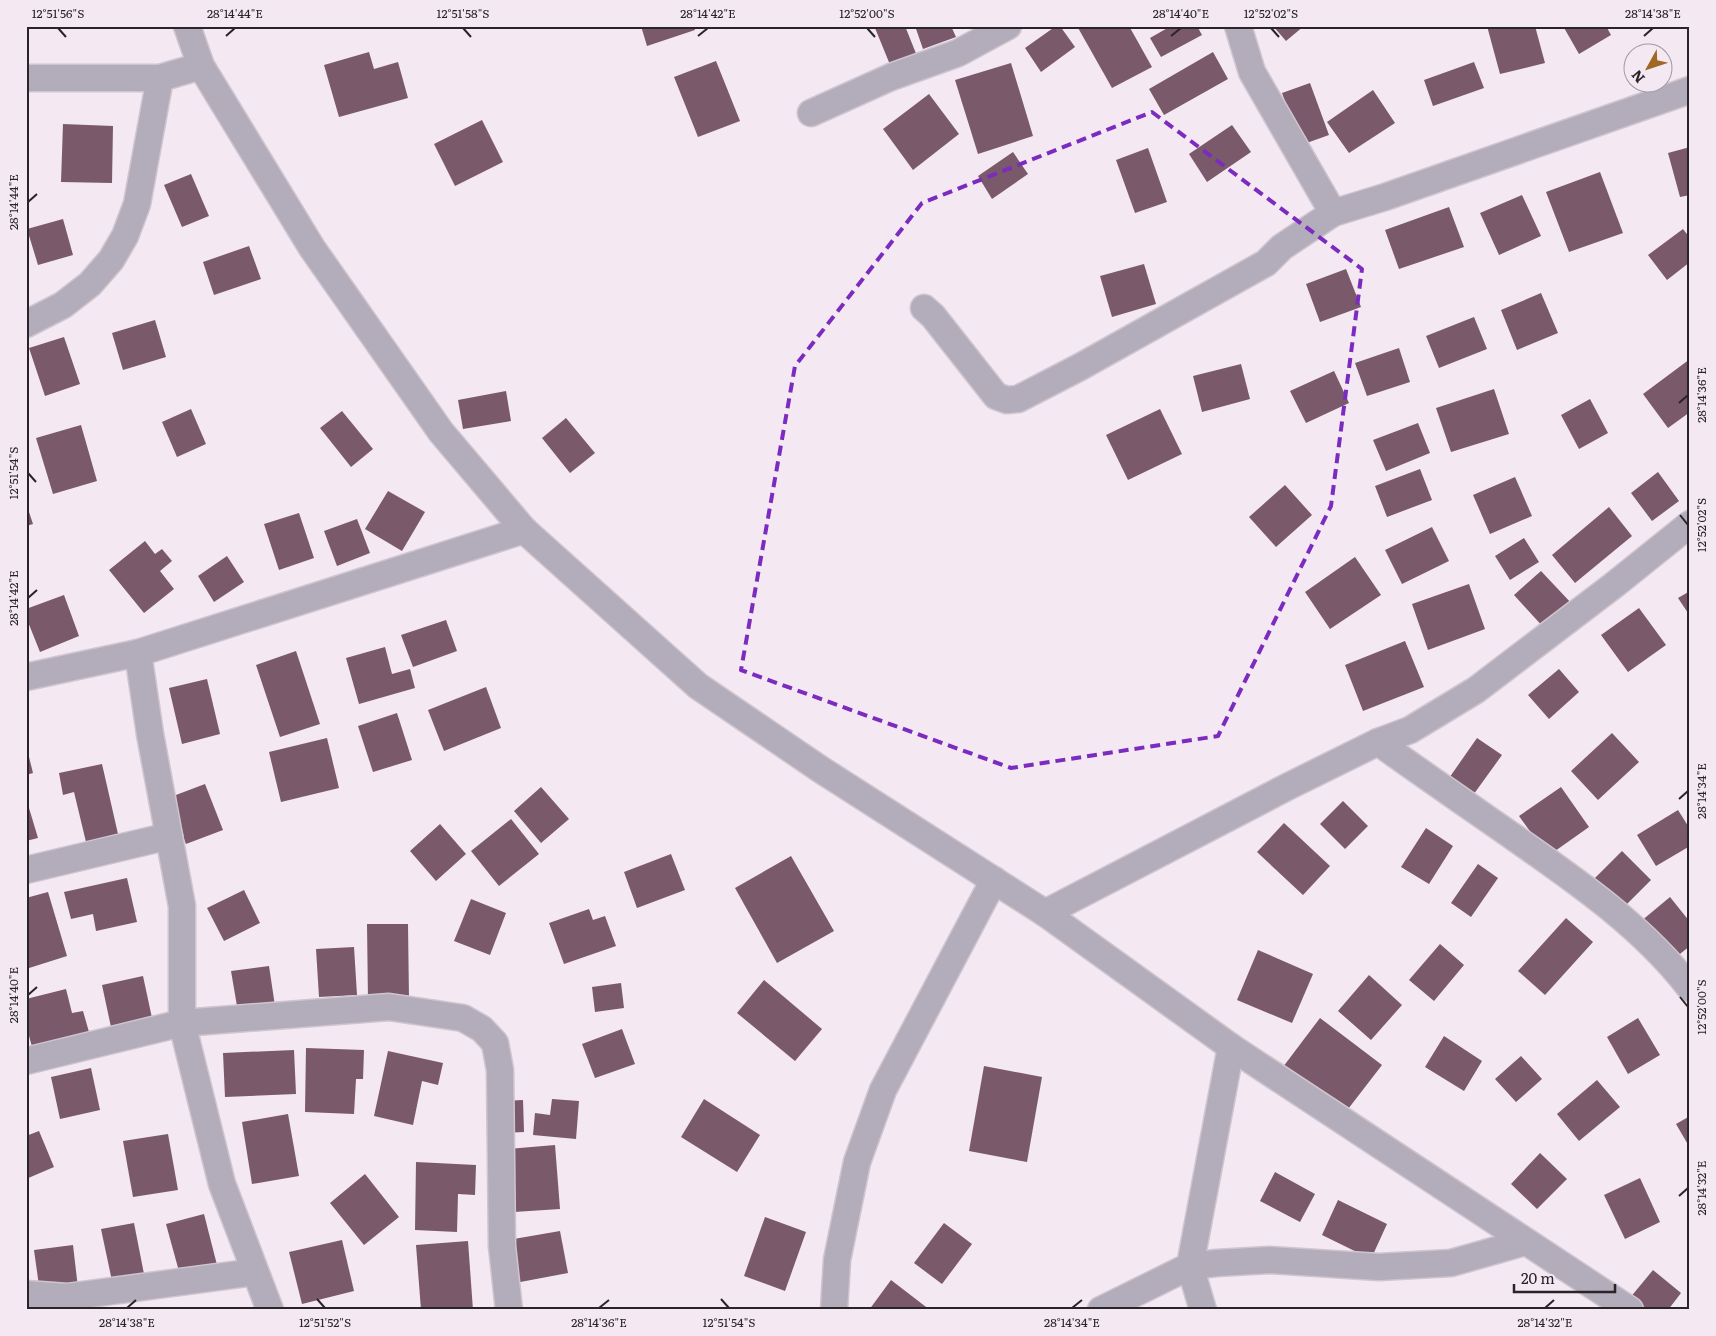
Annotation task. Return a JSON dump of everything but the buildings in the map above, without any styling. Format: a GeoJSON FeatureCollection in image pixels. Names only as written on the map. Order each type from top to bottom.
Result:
{"type":"FeatureCollection","features":[{"type":"Feature","properties":{"kind":"street"},"geometry":{"type":"LineString","coordinates":[[187,26],[201,66],[312,248],[441,432],[524,530],[698,686],[820,768],[1045,913],[1231,1047],[1630,1310]]}},
{"type":"Feature","properties":{"kind":"street"},"geometry":{"type":"LineString","coordinates":[[810,113],[891,78],[958,53],[1008,26]]}},
{"type":"Feature","properties":{"kind":"street"},"geometry":{"type":"LineString","coordinates":[[1238,26],[1252,72],[1333,213]]}},
{"type":"Feature","properties":{"kind":"street"},"geometry":{"type":"LineString","coordinates":[[26,78],[160,78],[201,66]]}},
{"type":"Feature","properties":{"kind":"street"},"geometry":{"type":"LineString","coordinates":[[26,324],[63,305],[90,284],[111,260],[125,236],[136,204],[160,78]]}},
{"type":"Feature","properties":{"kind":"street"},"geometry":{"type":"LineString","coordinates":[[924,308],[933,316],[996,396],[1007,400],[1018,399],[1080,368],[1266,263],[1282,247],[1333,213],[1385,197],[1690,90]]}},
{"type":"Feature","properties":{"kind":"street"},"geometry":{"type":"LineString","coordinates":[[1045,913],[1287,787],[1378,742],[1410,730],[1476,690],[1614,585],[1690,524]]}},
{"type":"Feature","properties":{"kind":"street"},"geometry":{"type":"LineString","coordinates":[[26,677],[138,653],[524,530]]}},
{"type":"Feature","properties":{"kind":"street"},"geometry":{"type":"LineString","coordinates":[[138,653],[150,734],[182,906],[182,1024],[222,1184],[270,1310]]}},
{"type":"Feature","properties":{"kind":"street"},"geometry":{"type":"LineString","coordinates":[[1378,742],[1563,871],[1625,919],[1679,974],[1690,988]]}},
{"type":"Feature","properties":{"kind":"street"},"geometry":{"type":"LineString","coordinates":[[26,870],[169,836]]}},
{"type":"Feature","properties":{"kind":"street"},"geometry":{"type":"LineString","coordinates":[[834,1310],[837,1260],[857,1162],[883,1090],[994,880]]}},
{"type":"Feature","properties":{"kind":"street"},"geometry":{"type":"LineString","coordinates":[[26,1061],[182,1024],[389,1007],[463,1018],[482,1029],[495,1043],[500,1070],[502,1246],[508,1310]]}},
{"type":"Feature","properties":{"kind":"street"},"geometry":{"type":"LineString","coordinates":[[1203,1310],[1190,1266],[1231,1047]]}},
{"type":"Feature","properties":{"kind":"street"},"geometry":{"type":"LineString","coordinates":[[1101,1310],[1190,1266],[1269,1260],[1379,1267],[1451,1263],[1525,1242]]}},
{"type":"Feature","properties":{"kind":"street"},"geometry":{"type":"LineString","coordinates":[[26,1294],[67,1297],[255,1272]]}},
{"type":"Feature","properties":{"kind":"highlighted area"},"geometry":{"type":"Polygon","coordinates":[[[1152,112],[1362,269],[1331,506],[1218,736],[1011,768],[741,670],[795,366],[922,203],[1152,112]]]}}]}
